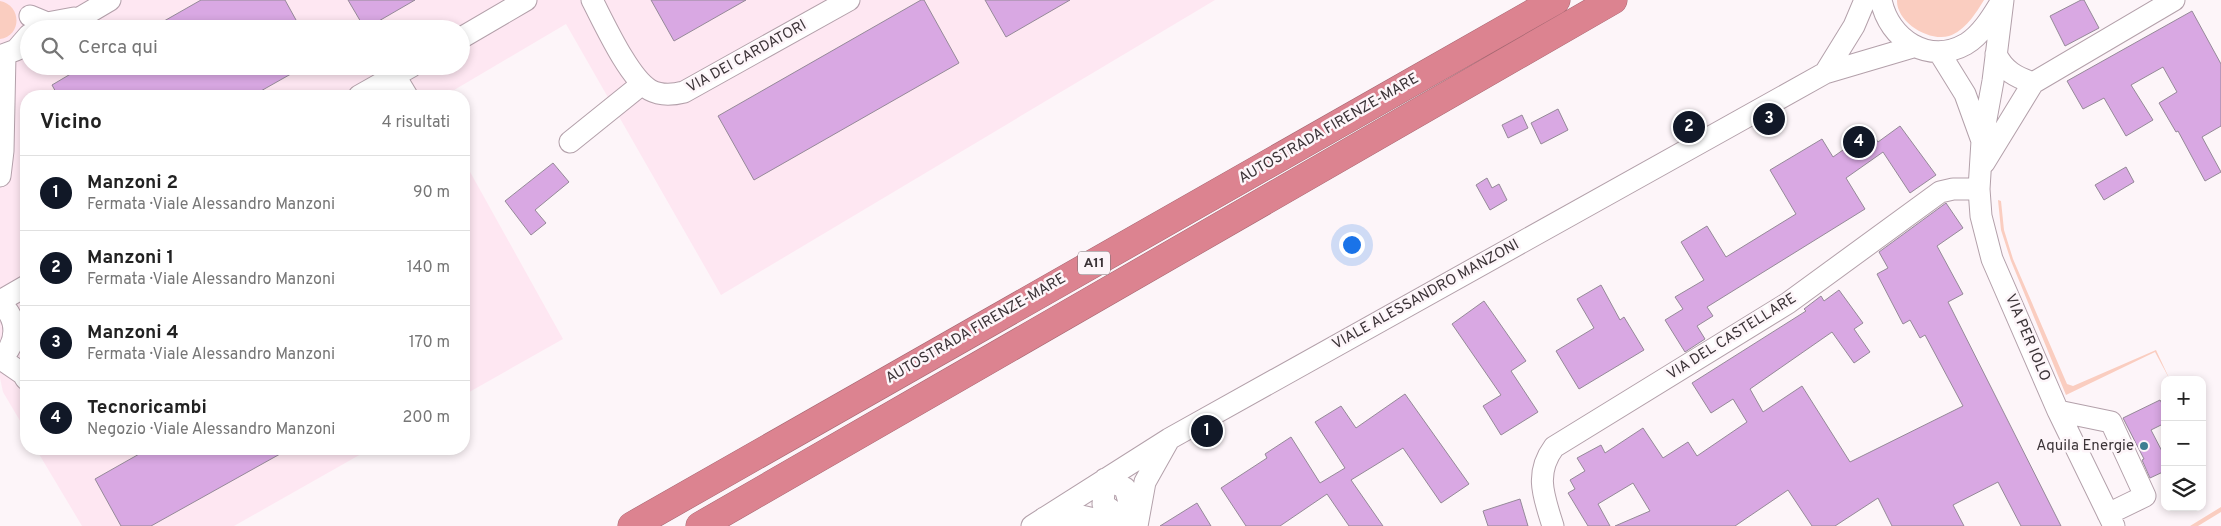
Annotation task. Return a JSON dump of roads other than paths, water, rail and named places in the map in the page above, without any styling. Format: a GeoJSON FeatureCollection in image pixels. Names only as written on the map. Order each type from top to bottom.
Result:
{"type":"FeatureCollection","features":[{"type":"Feature","properties":{"kind":"highway","name":"AUTOSTRADA FIRENZE-MARE"},"geometry":{"type":"LineString","coordinates":[[632,526],[1556,0]]}},
{"type":"Feature","properties":{"kind":"highway","name":"AUTOSTRADA FIRENZE-MARE"},"geometry":{"type":"LineString","coordinates":[[700,526],[1613,0]]}},
{"type":"Feature","properties":{"kind":"street"},"geometry":{"type":"LineString","coordinates":[[75,20],[110,0]]}},
{"type":"Feature","properties":{"kind":"street"},"geometry":{"type":"LineString","coordinates":[[470,33],[526,0]]}},
{"type":"Feature","properties":{"kind":"street"},"geometry":{"type":"LineString","coordinates":[[570,142],[642,84],[630,67],[592,0]]}},
{"type":"Feature","properties":{"kind":"street","name":"VIA DEI CARDATORI"},"geometry":{"type":"LineString","coordinates":[[642,84],[660,94],[672,95],[684,92],[849,0]]}},
{"type":"Feature","properties":{"kind":"street"},"geometry":{"type":"LineString","coordinates":[[1826,73],[1854,26],[1865,0]]}},
{"type":"Feature","properties":{"kind":"street"},"geometry":{"type":"LineString","coordinates":[[1881,0],[1884,11],[1899,36],[1926,52],[1954,49],[1967,43],[1990,20],[2003,0]]}},
{"type":"Feature","properties":{"kind":"street","name":"VIA PER IOLO"},"geometry":{"type":"LineString","coordinates":[[2003,0],[1994,81],[1982,142],[1981,216],[1992,259],[2058,411],[2112,523]]}},
{"type":"Feature","properties":{"kind":"street"},"geometry":{"type":"LineString","coordinates":[[1980,183],[1984,162],[2033,83],[2174,0]]}},
{"type":"Feature","properties":{"kind":"street"},"geometry":{"type":"LineString","coordinates":[[62,20],[81,16]]}},
{"type":"Feature","properties":{"kind":"street"},"geometry":{"type":"LineString","coordinates":[[0,176],[3,151],[3,56],[16,50],[20,40]]}},
{"type":"Feature","properties":{"kind":"street","name":"VIALE ALESSANDRO MANZONI"},"geometry":{"type":"LineString","coordinates":[[1038,522],[1169,439],[1826,73],[1913,46]]}},
{"type":"Feature","properties":{"kind":"street","name":"VIA PER IOLO"},"geometry":{"type":"LineString","coordinates":[[1939,52],[1965,94],[1982,142]]}},
{"type":"Feature","properties":{"kind":"street"},"geometry":{"type":"LineString","coordinates":[[1996,54],[2000,63],[2012,75],[2033,83]]}},
{"type":"Feature","properties":{"kind":"street"},"geometry":{"type":"LineString","coordinates":[[370,90],[397,75]]}},
{"type":"Feature","properties":{"kind":"street"},"geometry":{"type":"LineString","coordinates":[[405,75],[407,90]]}},
{"type":"Feature","properties":{"kind":"street","name":"VIA DEL CASTELLARE"},"geometry":{"type":"LineString","coordinates":[[1553,526],[1542,480],[1544,462],[1554,447],[1788,303],[1940,192],[1980,183]]}},
{"type":"Feature","properties":{"kind":"street"},"geometry":{"type":"LineString","coordinates":[[20,290],[0,302],[11,316],[14,325],[4,354],[20,372]]}},
{"type":"Feature","properties":{"kind":"street"},"geometry":{"type":"LineString","coordinates":[[2058,411],[2111,422],[2146,496],[2112,523]]}},
{"type":"Feature","properties":{"kind":"street"},"geometry":{"type":"LineString","coordinates":[[1136,526],[1145,482],[1169,439]]}},
{"type":"Feature","properties":{"kind":"street"},"geometry":{"type":"LineString","coordinates":[[1105,479],[1125,488],[1136,526]]}},
{"type":"Feature","properties":{"kind":"street"},"geometry":{"type":"LineString","coordinates":[[1038,522],[1081,516],[1125,526]]}},
{"type":"Feature","properties":{"kind":"place","name":"Manzoni 4"},"geometry":{"type":"Point","coordinates":[1769,119]}},
{"type":"Feature","properties":{"kind":"place","name":"Manzoni 1"},"geometry":{"type":"Point","coordinates":[1689,127]}},
{"type":"Feature","properties":{"kind":"place","name":"Tecnoricambi"},"geometry":{"type":"Point","coordinates":[1859,142]}},
{"type":"Feature","properties":{"kind":"place","name":"Manzoni 2"},"geometry":{"type":"Point","coordinates":[1207,431]}},
{"type":"Feature","properties":{"kind":"place","name":"Aquila Energie"},"geometry":{"type":"Point","coordinates":[2144,446]}}]}
